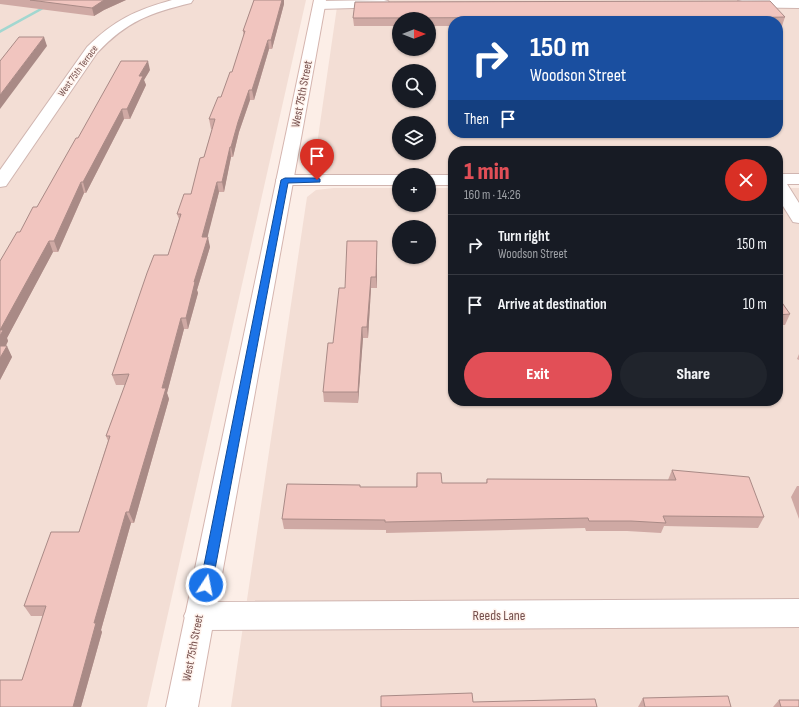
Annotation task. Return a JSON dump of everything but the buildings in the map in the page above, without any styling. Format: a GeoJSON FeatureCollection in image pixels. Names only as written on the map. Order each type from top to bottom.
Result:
{"type":"FeatureCollection","features":[{"type":"Feature","properties":{"kind":"street","name":"West 75th Terrace"},"geometry":{"type":"LineString","coordinates":[[0,182],[92,50],[109,33],[134,18],[187,0]]}},
{"type":"Feature","properties":{"kind":"street"},"geometry":{"type":"LineString","coordinates":[[320,2],[392,4]]}},
{"type":"Feature","properties":{"kind":"street","name":"West 75th Street"},"geometry":{"type":"LineString","coordinates":[[182,707],[320,2]]}},
{"type":"Feature","properties":{"kind":"street"},"geometry":{"type":"LineString","coordinates":[[732,4],[796,4]]}},
{"type":"Feature","properties":{"kind":"street"},"geometry":{"type":"LineString","coordinates":[[783,179],[799,179]]}},
{"type":"Feature","properties":{"kind":"street"},"geometry":{"type":"LineString","coordinates":[[285,180],[392,180]]}},
{"type":"Feature","properties":{"kind":"street"},"geometry":{"type":"LineString","coordinates":[[436,180],[448,180]]}},
{"type":"Feature","properties":{"kind":"street"},"geometry":{"type":"LineString","coordinates":[[783,191],[799,218]]}},
{"type":"Feature","properties":{"kind":"street","name":"Reeds Lane"},"geometry":{"type":"LineString","coordinates":[[200,616],[799,613]]}},
{"type":"Feature","properties":{"kind":"shaded area"},"geometry":{"type":"Polygon","coordinates":[[[0,0],[306,0],[147,707],[0,707],[0,0]]]}},
{"type":"Feature","properties":{"kind":"shaded area"},"geometry":{"type":"Polygon","coordinates":[[[338,0],[799,0],[799,173],[783,173],[783,146],[448,146],[448,174],[436,174],[436,168],[392,168],[392,174],[328,174],[318,169],[315,158],[338,0]]]}},
{"type":"Feature","properties":{"kind":"shaded area"},"geometry":{"type":"Polygon","coordinates":[[[334,188],[392,188],[392,212],[436,212],[436,188],[448,188],[448,406],[783,406],[783,188],[799,188],[799,707],[231,707],[307,197],[316,190],[334,188]]]}},
{"type":"Feature","properties":{"kind":"waterway"},"geometry":{"type":"LineString","coordinates":[[0,32],[58,0]]}},
{"type":"Feature","properties":{"kind":"route"},"geometry":{"type":"LineString","coordinates":[[206,585],[285,180],[317,180]]}}]}
